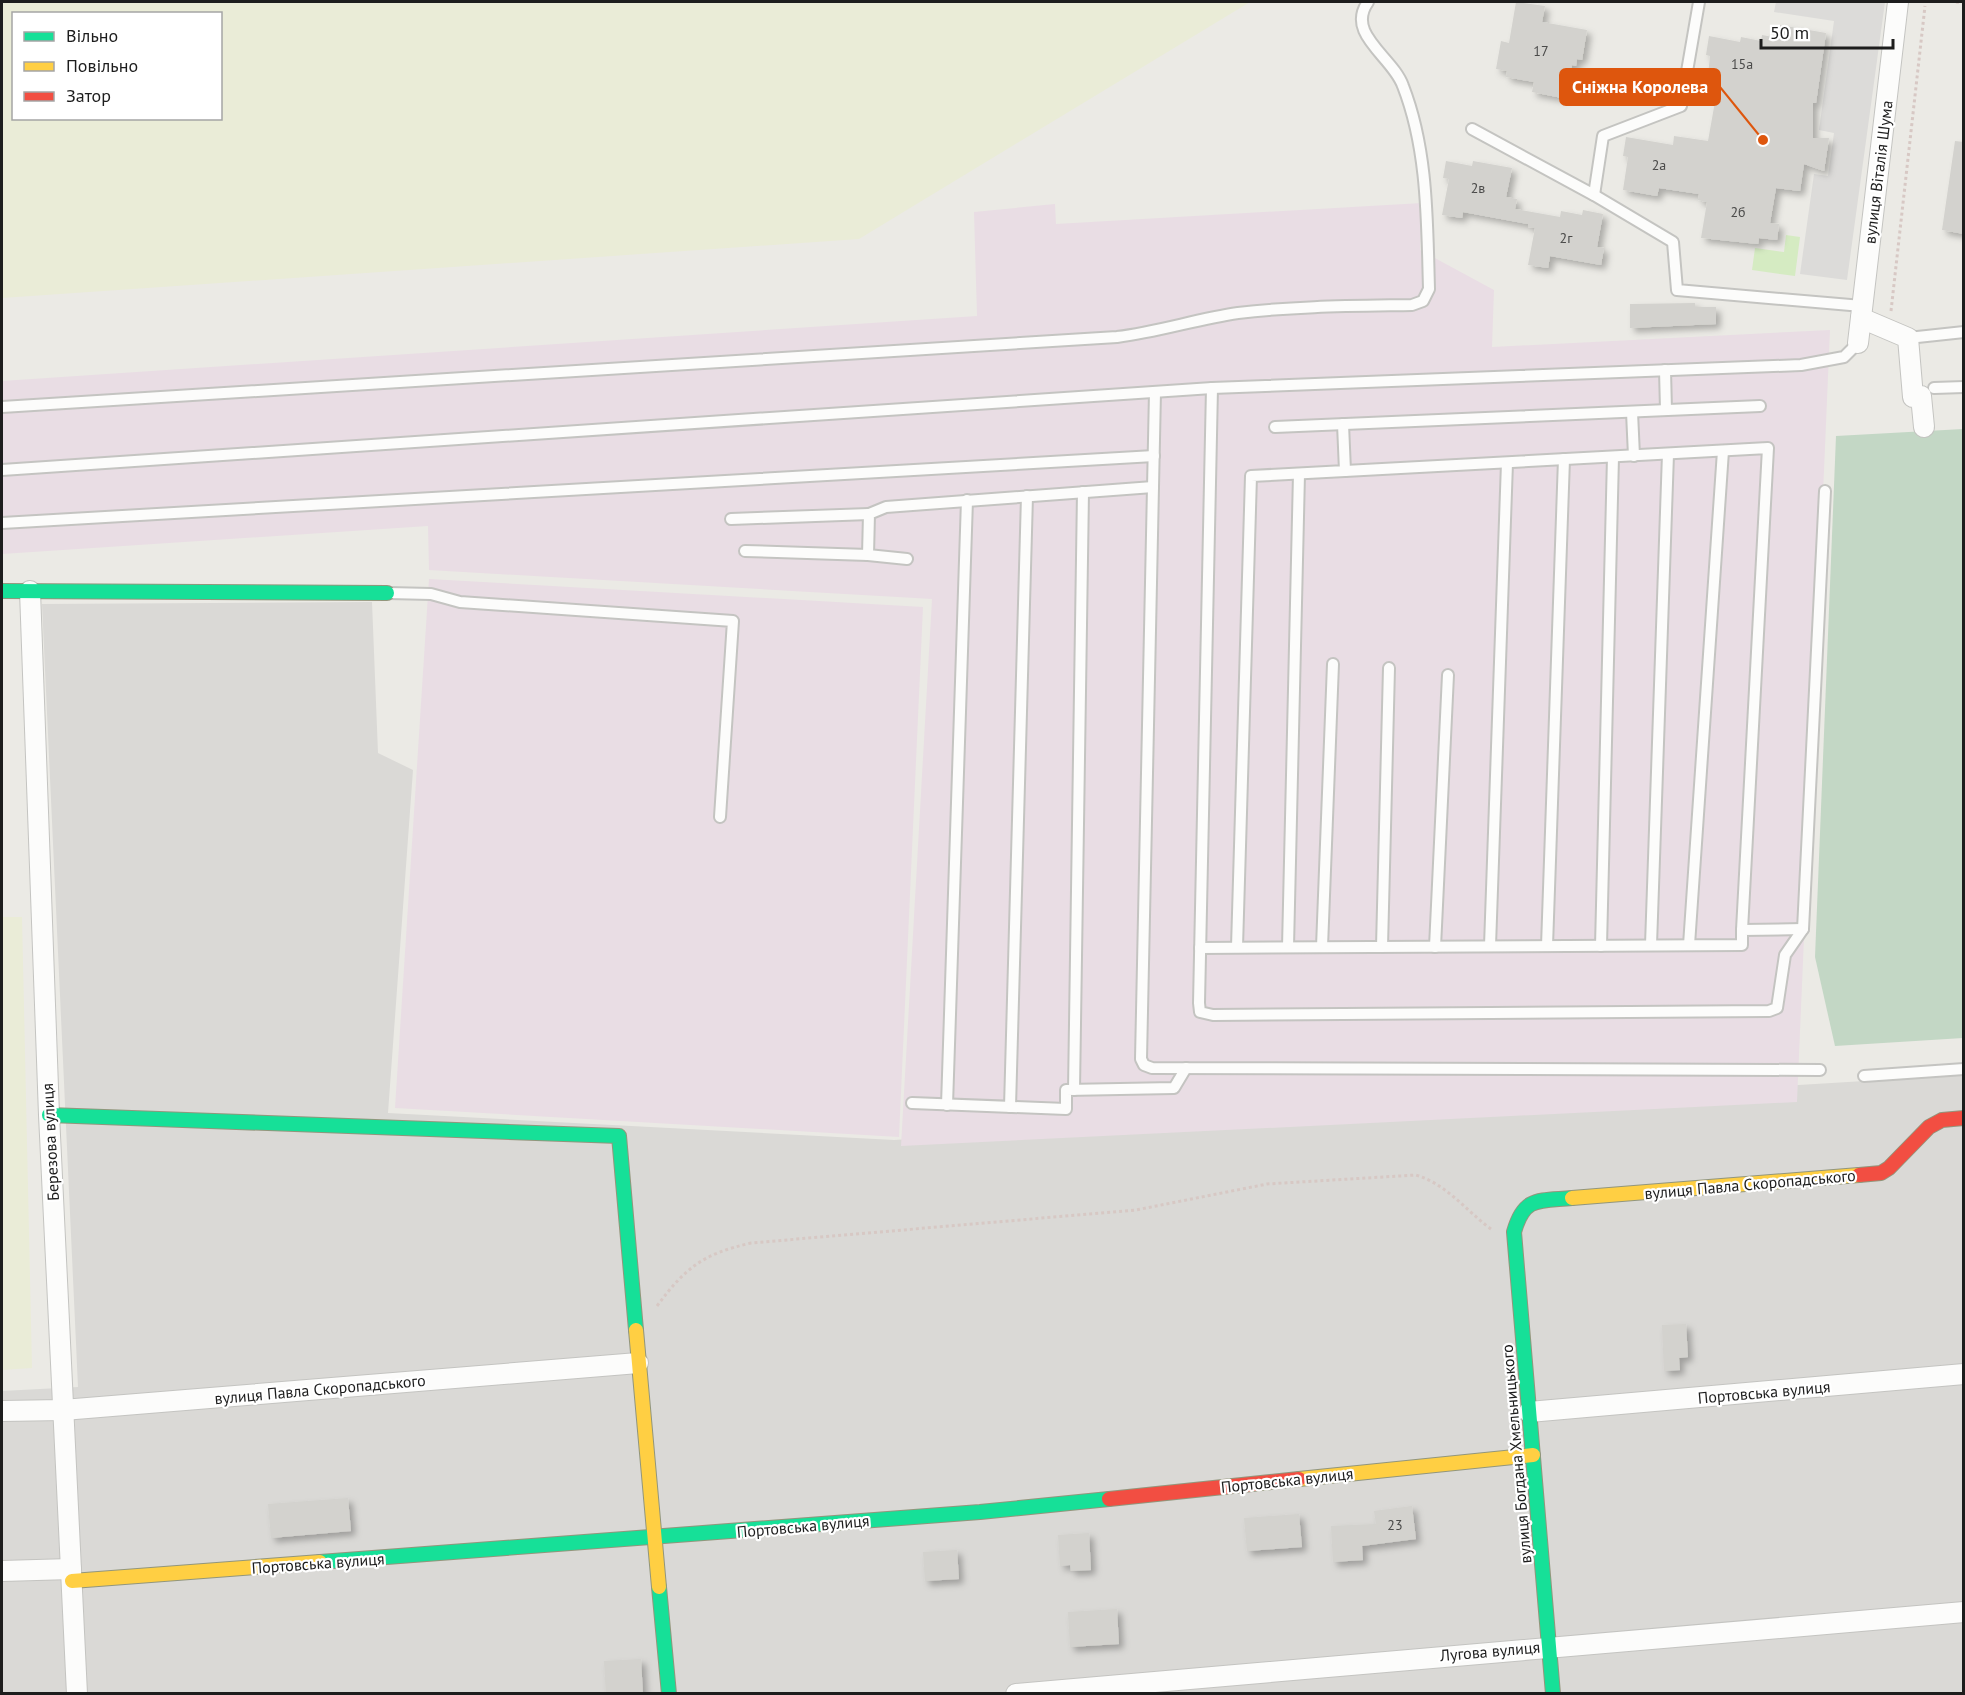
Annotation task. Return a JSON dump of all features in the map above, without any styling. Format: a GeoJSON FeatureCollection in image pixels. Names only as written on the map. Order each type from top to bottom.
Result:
{"type":"FeatureCollection","features":[{"type":"Feature","properties":{"kind":"street","name":"вулиця Віталія Шума"},"geometry":{"type":"LineString","coordinates":[[1858,342],[1898,2]]}},
{"type":"Feature","properties":{"kind":"street"},"geometry":{"type":"LineString","coordinates":[[1862,312],[1908,338],[1913,397],[1921,396],[1924,427]]}},
{"type":"Feature","properties":{"kind":"street"},"geometry":{"type":"LineString","coordinates":[[2,591],[387,593]]}},
{"type":"Feature","properties":{"kind":"street","name":"Березова вулиця"},"geometry":{"type":"LineString","coordinates":[[30,591],[49,1115],[77,1694]]}},
{"type":"Feature","properties":{"kind":"street"},"geometry":{"type":"LineString","coordinates":[[49,1115],[619,1136],[669,1694]]}},
{"type":"Feature","properties":{"kind":"street","name":"вулиця Павла Скоропадського"},"geometry":{"type":"LineString","coordinates":[[1519,1213],[1535,1201],[1881,1173],[1893,1167],[1933,1124],[1942,1120],[1964,1118]]}},
{"type":"Feature","properties":{"kind":"street","name":"вулиця Богдана Хмельницького"},"geometry":{"type":"LineString","coordinates":[[1519,1213],[1514,1232],[1553,1694]]}},
{"type":"Feature","properties":{"kind":"street","name":"вулиця Павла Скоропадського"},"geometry":{"type":"LineString","coordinates":[[2,1411],[63,1410],[638,1363]]}},
{"type":"Feature","properties":{"kind":"street","name":"Портовська вулиця"},"geometry":{"type":"LineString","coordinates":[[1529,1412],[1964,1374]]}},
{"type":"Feature","properties":{"kind":"street","name":"Портовська вулиця"},"geometry":{"type":"LineString","coordinates":[[71,1575],[655,1538],[980,1512],[1533,1455]]}},
{"type":"Feature","properties":{"kind":"street"},"geometry":{"type":"LineString","coordinates":[[2,1571],[71,1575]]}},
{"type":"Feature","properties":{"kind":"street","name":"Лугова вулиця"},"geometry":{"type":"LineString","coordinates":[[1016,1694],[1077,1691],[1549,1646],[1964,1612]]}},
{"type":"Feature","properties":{"kind":"lane"},"geometry":{"type":"LineString","coordinates":[[2,407],[1117,337],[1156,332],[1190,321],[1237,313],[1288,308],[1412,305],[1424,301],[1429,289],[1426,201],[1420,148],[1413,115],[1397,71],[1364,32],[1361,14],[1368,2]]}},
{"type":"Feature","properties":{"kind":"lane"},"geometry":{"type":"LineString","coordinates":[[1594,195],[1603,136],[1681,106],[1699,2]]}},
{"type":"Feature","properties":{"kind":"lane"},"geometry":{"type":"LineString","coordinates":[[1472,129],[1594,195],[1673,242],[1677,290],[1862,312]]}},
{"type":"Feature","properties":{"kind":"lane"},"geometry":{"type":"LineString","coordinates":[[1908,338],[1964,332]]}},
{"type":"Feature","properties":{"kind":"lane"},"geometry":{"type":"LineString","coordinates":[[2,470],[1212,388],[1801,365],[1844,357],[1858,342]]}},
{"type":"Feature","properties":{"kind":"lane"},"geometry":{"type":"LineString","coordinates":[[1665,370],[1666,410]]}},
{"type":"Feature","properties":{"kind":"lane"},"geometry":{"type":"LineString","coordinates":[[1934,388],[1964,387]]}},
{"type":"Feature","properties":{"kind":"lane"},"geometry":{"type":"LineString","coordinates":[[1212,388],[1200,1012],[1213,1015],[1769,1011],[1777,1008],[1785,955],[1803,929],[1825,491]]}},
{"type":"Feature","properties":{"kind":"lane"},"geometry":{"type":"LineString","coordinates":[[1155,392],[1142,1059],[1144,1065],[1152,1068],[1821,1070]]}},
{"type":"Feature","properties":{"kind":"lane"},"geometry":{"type":"LineString","coordinates":[[1275,427],[1760,406]]}},
{"type":"Feature","properties":{"kind":"lane"},"geometry":{"type":"LineString","coordinates":[[1632,412],[1634,456]]}},
{"type":"Feature","properties":{"kind":"lane"},"geometry":{"type":"LineString","coordinates":[[1343,424],[1345,471]]}},
{"type":"Feature","properties":{"kind":"lane"},"geometry":{"type":"LineString","coordinates":[[1200,948],[1742,945],[1768,448],[1251,476],[1237,947]]}},
{"type":"Feature","properties":{"kind":"lane"},"geometry":{"type":"LineString","coordinates":[[1689,945],[1723,451]]}},
{"type":"Feature","properties":{"kind":"lane"},"geometry":{"type":"LineString","coordinates":[[1651,945],[1668,454]]}},
{"type":"Feature","properties":{"kind":"lane"},"geometry":{"type":"LineString","coordinates":[[2,523],[1154,456]]}},
{"type":"Feature","properties":{"kind":"lane"},"geometry":{"type":"LineString","coordinates":[[1600,946],[1613,457]]}},
{"type":"Feature","properties":{"kind":"lane"},"geometry":{"type":"LineString","coordinates":[[1547,946],[1564,459]]}},
{"type":"Feature","properties":{"kind":"lane"},"geometry":{"type":"LineString","coordinates":[[1490,946],[1507,463]]}},
{"type":"Feature","properties":{"kind":"lane"},"geometry":{"type":"LineString","coordinates":[[1288,947],[1299,474]]}},
{"type":"Feature","properties":{"kind":"lane"},"geometry":{"type":"LineString","coordinates":[[731,519],[869,514],[886,507],[1154,487]]}},
{"type":"Feature","properties":{"kind":"lane"},"geometry":{"type":"LineString","coordinates":[[1074,1090],[1083,492]]}},
{"type":"Feature","properties":{"kind":"lane"},"geometry":{"type":"LineString","coordinates":[[1010,1107],[1027,496]]}},
{"type":"Feature","properties":{"kind":"lane"},"geometry":{"type":"LineString","coordinates":[[947,1105],[967,500]]}},
{"type":"Feature","properties":{"kind":"lane"},"geometry":{"type":"LineString","coordinates":[[868,555],[869,514]]}},
{"type":"Feature","properties":{"kind":"lane"},"geometry":{"type":"LineString","coordinates":[[745,551],[868,555],[907,559]]}},
{"type":"Feature","properties":{"kind":"lane"},"geometry":{"type":"LineString","coordinates":[[387,593],[431,594],[460,602],[733,621],[720,817]]}},
{"type":"Feature","properties":{"kind":"lane"},"geometry":{"type":"LineString","coordinates":[[1322,947],[1333,664]]}},
{"type":"Feature","properties":{"kind":"lane"},"geometry":{"type":"LineString","coordinates":[[1382,947],[1389,668]]}},
{"type":"Feature","properties":{"kind":"lane"},"geometry":{"type":"LineString","coordinates":[[1435,946],[1448,675]]}},
{"type":"Feature","properties":{"kind":"lane"},"geometry":{"type":"LineString","coordinates":[[1742,930],[1803,929]]}},
{"type":"Feature","properties":{"kind":"lane"},"geometry":{"type":"LineString","coordinates":[[912,1103],[1066,1109],[1066,1090],[1174,1088],[1186,1068]]}},
{"type":"Feature","properties":{"kind":"lane"},"geometry":{"type":"LineString","coordinates":[[1864,1076],[1964,1069]]}},
{"type":"Feature","properties":{"kind":"path"},"geometry":{"type":"LineString","coordinates":[[1956,2],[1964,3]]}},
{"type":"Feature","properties":{"kind":"path"},"geometry":{"type":"LineString","coordinates":[[1891,314],[1925,6]]}},
{"type":"Feature","properties":{"kind":"path"},"geometry":{"type":"LineString","coordinates":[[654,1310],[678,1277],[695,1262],[723,1249],[751,1243],[1136,1210],[1267,1184],[1416,1175],[1436,1183],[1452,1194],[1491,1229],[1514,1232]]}},
{"type":"Feature","properties":{"kind":"shaded area"},"geometry":{"type":"Polygon","coordinates":[[[1776,2],[1885,2],[1847,280],[1800,274],[1814,174],[1828,176],[1834,133],[1819,130],[1834,21],[1774,12],[1776,2]]]}},
{"type":"Feature","properties":{"kind":"shaded area"},"geometry":{"type":"Polygon","coordinates":[[[1422,203],[1420,250],[1494,290],[1492,347],[1830,330],[1797,1102],[901,1146],[932,599],[429,570],[428,526],[2,554],[2,381],[977,316],[974,212],[1055,204],[1056,224],[1422,203]]]}},
{"type":"Feature","properties":{"kind":"shaded area"},"geometry":{"type":"Polygon","coordinates":[[[429,579],[923,607],[899,1137],[395,1108],[429,579]]]}},
{"type":"Feature","properties":{"kind":"shaded area"},"geometry":{"type":"Polygon","coordinates":[[[372,602],[378,753],[413,770],[388,1113],[894,1140],[1963,1075],[1963,1693],[2,1693],[2,1391],[78,1387],[42,604],[372,602]]]}},
{"type":"Feature","properties":{"kind":"green space"},"geometry":{"type":"Polygon","coordinates":[[[2,2],[1250,2],[859,239],[2,298],[2,2]]]}},
{"type":"Feature","properties":{"kind":"green space"},"geometry":{"type":"Polygon","coordinates":[[[1786,235],[1800,237],[1795,276],[1752,270],[1755,248],[1784,252],[1786,235]]]}},
{"type":"Feature","properties":{"kind":"green space"},"geometry":{"type":"Polygon","coordinates":[[[1963,429],[1963,1038],[1835,1046],[1815,957],[1836,436],[1963,429]]]}},
{"type":"Feature","properties":{"kind":"green space"},"geometry":{"type":"Polygon","coordinates":[[[2,917],[22,917],[32,1368],[2,1370],[2,917]]]}},
{"type":"Feature","properties":{"kind":"building"},"geometry":{"type":"Polygon","coordinates":[[[1516,2],[1545,6],[1542,22],[1587,30],[1582,60],[1577,59],[1576,66],[1572,65],[1570,77],[1565,76],[1562,98],[1532,92],[1534,82],[1506,77],[1507,71],[1496,69],[1501,41],[1509,43],[1516,2]]]}},
{"type":"Feature","properties":{"kind":"building"},"geometry":{"type":"Polygon","coordinates":[[[1780,25],[1826,33],[1816,103],[1813,103],[1813,138],[1829,138],[1824,171],[1804,164],[1800,191],[1776,188],[1770,223],[1779,224],[1777,240],[1759,238],[1758,244],[1701,238],[1707,202],[1698,200],[1699,194],[1659,188],[1657,196],[1623,190],[1628,157],[1623,156],[1626,137],[1673,145],[1674,136],[1708,141],[1716,96],[1706,94],[1710,56],[1706,55],[1709,36],[1740,42],[1741,37],[1761,41],[1762,35],[1778,38],[1780,25]]]}},
{"type":"Feature","properties":{"kind":"building"},"geometry":{"type":"Polygon","coordinates":[[[1955,141],[1964,142],[1964,234],[1942,230],[1955,141]]]}},
{"type":"Feature","properties":{"kind":"building"},"geometry":{"type":"Polygon","coordinates":[[[1446,161],[1472,166],[1473,161],[1512,168],[1506,197],[1517,199],[1515,209],[1560,217],[1561,211],[1582,215],[1583,210],[1603,214],[1597,247],[1604,248],[1601,265],[1550,256],[1548,268],[1528,265],[1535,228],[1528,227],[1528,224],[1463,212],[1462,218],[1442,215],[1449,179],[1443,178],[1446,161]]]}},
{"type":"Feature","properties":{"kind":"building"},"geometry":{"type":"Polygon","coordinates":[[[1695,303],[1695,307],[1716,307],[1716,324],[1630,328],[1630,304],[1695,303]]]}},
{"type":"Feature","properties":{"kind":"building"},"geometry":{"type":"Polygon","coordinates":[[[1686,1324],[1688,1357],[1679,1358],[1680,1370],[1664,1371],[1662,1325],[1686,1324]]]}},
{"type":"Feature","properties":{"kind":"building"},"geometry":{"type":"Polygon","coordinates":[[[348,1498],[351,1531],[271,1538],[268,1504],[348,1498]]]}},
{"type":"Feature","properties":{"kind":"building"},"geometry":{"type":"Polygon","coordinates":[[[1412,1506],[1416,1539],[1362,1546],[1363,1560],[1333,1562],[1331,1526],[1376,1524],[1374,1511],[1412,1506]]]}},
{"type":"Feature","properties":{"kind":"building"},"geometry":{"type":"Polygon","coordinates":[[[1299,1514],[1302,1547],[1247,1551],[1244,1518],[1299,1514]]]}},
{"type":"Feature","properties":{"kind":"building"},"geometry":{"type":"Polygon","coordinates":[[[1089,1533],[1091,1570],[1071,1571],[1070,1565],[1060,1566],[1058,1535],[1089,1533]]]}},
{"type":"Feature","properties":{"kind":"building"},"geometry":{"type":"Polygon","coordinates":[[[957,1550],[959,1579],[925,1581],[923,1552],[957,1550]]]}},
{"type":"Feature","properties":{"kind":"building"},"geometry":{"type":"Polygon","coordinates":[[[1117,1609],[1119,1644],[1070,1647],[1068,1612],[1117,1609]]]}},
{"type":"Feature","properties":{"kind":"building"},"geometry":{"type":"Polygon","coordinates":[[[641,1659],[643,1694],[606,1694],[604,1661],[641,1659]]]}},
{"type":"Feature","properties":{"kind":"traffic: fast"},"geometry":{"type":"LineString","coordinates":[[2,591],[387,593]]}},
{"type":"Feature","properties":{"kind":"traffic: fast"},"geometry":{"type":"LineString","coordinates":[[49,1115],[619,1136],[636,1330]]}},
{"type":"Feature","properties":{"kind":"traffic: fast"},"geometry":{"type":"LineString","coordinates":[[1553,1694],[1514,1232],[1518,1220],[1528,1206],[1542,1201],[1572,1198]]}},
{"type":"Feature","properties":{"kind":"traffic: fast"},"geometry":{"type":"LineString","coordinates":[[320,1562],[980,1512],[1109,1499]]}},
{"type":"Feature","properties":{"kind":"traffic: fast"},"geometry":{"type":"LineString","coordinates":[[659,1587],[669,1694]]}},
{"type":"Feature","properties":{"kind":"traffic: slow"},"geometry":{"type":"LineString","coordinates":[[1572,1198],[1859,1175]]}},
{"type":"Feature","properties":{"kind":"traffic: slow"},"geometry":{"type":"LineString","coordinates":[[636,1330],[659,1587]]}},
{"type":"Feature","properties":{"kind":"traffic: slow"},"geometry":{"type":"LineString","coordinates":[[1299,1479],[1533,1455]]}},
{"type":"Feature","properties":{"kind":"traffic: slow"},"geometry":{"type":"LineString","coordinates":[[72,1581],[320,1562]]}},
{"type":"Feature","properties":{"kind":"traffic: jam"},"geometry":{"type":"LineString","coordinates":[[1859,1175],[1881,1173],[1889,1168],[1929,1127],[1942,1120],[1964,1118]]}},
{"type":"Feature","properties":{"kind":"traffic: jam"},"geometry":{"type":"LineString","coordinates":[[1109,1499],[1299,1479]]}},
{"type":"Feature","properties":{"kind":"place","name":"Сніжна Королева"},"geometry":{"type":"Point","coordinates":[1763,140]}}]}
